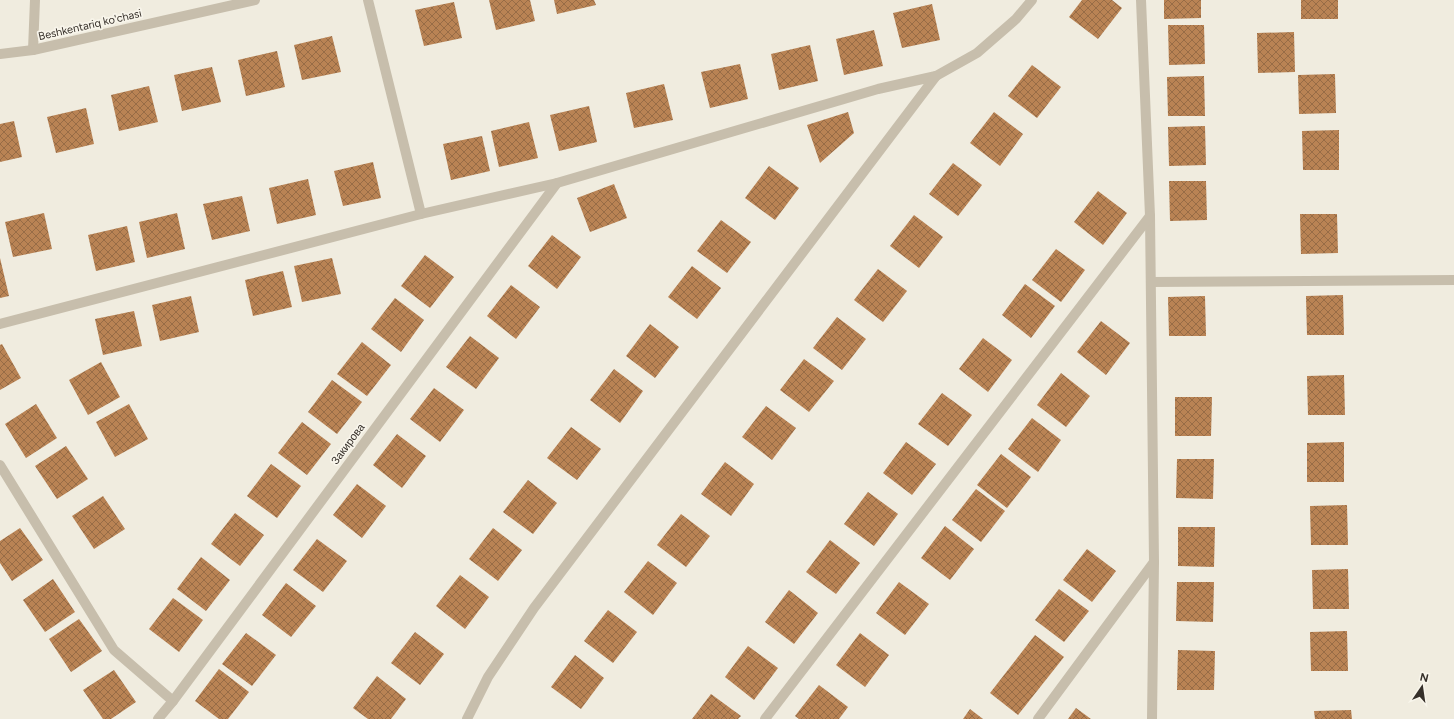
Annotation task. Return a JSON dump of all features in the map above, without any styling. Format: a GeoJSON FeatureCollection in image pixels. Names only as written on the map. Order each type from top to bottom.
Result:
{"type":"FeatureCollection","features":[{"type":"Feature","properties":{"kind":"street"},"geometry":{"type":"LineString","coordinates":[[33,50],[35,0]]}},
{"type":"Feature","properties":{"kind":"street","name":"Beshkentariq ko'chasi"},"geometry":{"type":"LineString","coordinates":[[0,54],[33,50],[255,0]]}},
{"type":"Feature","properties":{"kind":"street"},"geometry":{"type":"LineString","coordinates":[[368,0],[421,214]]}},
{"type":"Feature","properties":{"kind":"street"},"geometry":{"type":"LineString","coordinates":[[0,324],[421,214],[557,183],[878,89],[936,76],[977,53],[1016,19],[1032,0]]}},
{"type":"Feature","properties":{"kind":"street"},"geometry":{"type":"LineString","coordinates":[[1141,0],[1150,216],[1154,562],[1152,719]]}},
{"type":"Feature","properties":{"kind":"street"},"geometry":{"type":"LineString","coordinates":[[467,719],[488,677],[534,608],[936,76]]}},
{"type":"Feature","properties":{"kind":"street","name":"Закирова"},"geometry":{"type":"LineString","coordinates":[[158,719],[173,701],[557,183]]}},
{"type":"Feature","properties":{"kind":"street"},"geometry":{"type":"LineString","coordinates":[[765,719],[1150,216]]}},
{"type":"Feature","properties":{"kind":"street"},"geometry":{"type":"LineString","coordinates":[[1151,282],[1454,280]]}},
{"type":"Feature","properties":{"kind":"street"},"geometry":{"type":"LineString","coordinates":[[0,465],[114,650],[173,701]]}},
{"type":"Feature","properties":{"kind":"street"},"geometry":{"type":"LineString","coordinates":[[1038,719],[1154,562]]}},
{"type":"Feature","properties":{"kind":"building"},"geometry":{"type":"Polygon","coordinates":[[[489,0],[530,0],[535,21],[496,30],[489,0]]]}},
{"type":"Feature","properties":{"kind":"building"},"geometry":{"type":"Polygon","coordinates":[[[554,0],[594,0],[596,5],[557,14],[554,0]]]}},
{"type":"Feature","properties":{"kind":"building"},"geometry":{"type":"Polygon","coordinates":[[[1082,0],[1112,0],[1122,8],[1098,39],[1069,17],[1082,0]]]}},
{"type":"Feature","properties":{"kind":"building"},"geometry":{"type":"Polygon","coordinates":[[[1164,0],[1201,0],[1201,18],[1164,19],[1164,0]]]}},
{"type":"Feature","properties":{"kind":"building"},"geometry":{"type":"Polygon","coordinates":[[[1301,0],[1338,0],[1338,19],[1301,19],[1301,0]]]}},
{"type":"Feature","properties":{"kind":"building"},"geometry":{"type":"Polygon","coordinates":[[[454,2],[462,38],[424,46],[415,10],[454,2]]]}},
{"type":"Feature","properties":{"kind":"building"},"geometry":{"type":"Polygon","coordinates":[[[932,4],[940,40],[902,48],[893,13],[932,4]]]}},
{"type":"Feature","properties":{"kind":"building"},"geometry":{"type":"Polygon","coordinates":[[[1168,25],[1204,25],[1205,64],[1169,65],[1168,25]]]}},
{"type":"Feature","properties":{"kind":"building"},"geometry":{"type":"Polygon","coordinates":[[[874,30],[883,66],[844,75],[836,39],[874,30]]]}},
{"type":"Feature","properties":{"kind":"building"},"geometry":{"type":"Polygon","coordinates":[[[1294,32],[1295,72],[1258,73],[1257,33],[1294,32]]]}},
{"type":"Feature","properties":{"kind":"building"},"geometry":{"type":"Polygon","coordinates":[[[332,36],[341,72],[302,80],[294,45],[332,36]]]}},
{"type":"Feature","properties":{"kind":"building"},"geometry":{"type":"Polygon","coordinates":[[[810,45],[818,81],[779,90],[771,54],[810,45]]]}},
{"type":"Feature","properties":{"kind":"building"},"geometry":{"type":"Polygon","coordinates":[[[277,51],[285,87],[246,96],[238,60],[277,51]]]}},
{"type":"Feature","properties":{"kind":"building"},"geometry":{"type":"Polygon","coordinates":[[[740,64],[748,99],[710,108],[701,72],[740,64]]]}},
{"type":"Feature","properties":{"kind":"building"},"geometry":{"type":"Polygon","coordinates":[[[1032,65],[1061,87],[1037,118],[1008,96],[1032,65]]]}},
{"type":"Feature","properties":{"kind":"building"},"geometry":{"type":"Polygon","coordinates":[[[212,67],[221,102],[182,111],[174,75],[212,67]]]}},
{"type":"Feature","properties":{"kind":"building"},"geometry":{"type":"Polygon","coordinates":[[[1335,74],[1336,113],[1299,114],[1298,75],[1335,74]]]}},
{"type":"Feature","properties":{"kind":"building"},"geometry":{"type":"Polygon","coordinates":[[[1204,76],[1205,116],[1168,116],[1167,77],[1204,76]]]}},
{"type":"Feature","properties":{"kind":"building"},"geometry":{"type":"Polygon","coordinates":[[[664,84],[673,120],[634,128],[626,93],[664,84]]]}},
{"type":"Feature","properties":{"kind":"building"},"geometry":{"type":"Polygon","coordinates":[[[149,86],[158,122],[119,131],[111,95],[149,86]]]}},
{"type":"Feature","properties":{"kind":"building"},"geometry":{"type":"Polygon","coordinates":[[[589,106],[597,142],[559,151],[550,115],[589,106]]]}},
{"type":"Feature","properties":{"kind":"building"},"geometry":{"type":"Polygon","coordinates":[[[86,108],[94,144],[56,153],[47,117],[86,108]]]}},
{"type":"Feature","properties":{"kind":"building"},"geometry":{"type":"Polygon","coordinates":[[[848,112],[854,133],[820,163],[807,125],[848,112]]]}},
{"type":"Feature","properties":{"kind":"building"},"geometry":{"type":"Polygon","coordinates":[[[994,112],[1023,134],[1000,166],[970,143],[994,112]]]}},
{"type":"Feature","properties":{"kind":"building"},"geometry":{"type":"Polygon","coordinates":[[[14,121],[22,157],[0,162],[0,124],[14,121]]]}},
{"type":"Feature","properties":{"kind":"building"},"geometry":{"type":"Polygon","coordinates":[[[529,122],[538,158],[499,167],[491,131],[529,122]]]}},
{"type":"Feature","properties":{"kind":"building"},"geometry":{"type":"Polygon","coordinates":[[[1205,126],[1206,165],[1169,166],[1168,127],[1205,126]]]}},
{"type":"Feature","properties":{"kind":"building"},"geometry":{"type":"Polygon","coordinates":[[[1339,130],[1339,170],[1303,170],[1302,131],[1339,130]]]}},
{"type":"Feature","properties":{"kind":"building"},"geometry":{"type":"Polygon","coordinates":[[[482,136],[490,171],[451,180],[443,144],[482,136]]]}},
{"type":"Feature","properties":{"kind":"building"},"geometry":{"type":"Polygon","coordinates":[[[373,162],[381,198],[343,206],[334,171],[373,162]]]}},
{"type":"Feature","properties":{"kind":"building"},"geometry":{"type":"Polygon","coordinates":[[[953,163],[982,185],[958,216],[929,194],[953,163]]]}},
{"type":"Feature","properties":{"kind":"building"},"geometry":{"type":"Polygon","coordinates":[[[769,166],[799,188],[775,220],[745,198],[769,166]]]}},
{"type":"Feature","properties":{"kind":"building"},"geometry":{"type":"Polygon","coordinates":[[[308,179],[316,215],[277,224],[269,188],[308,179]]]}},
{"type":"Feature","properties":{"kind":"building"},"geometry":{"type":"Polygon","coordinates":[[[1169,181],[1206,181],[1207,220],[1170,221],[1169,181]]]}},
{"type":"Feature","properties":{"kind":"building"},"geometry":{"type":"Polygon","coordinates":[[[614,184],[627,218],[590,232],[577,198],[614,184]]]}},
{"type":"Feature","properties":{"kind":"building"},"geometry":{"type":"Polygon","coordinates":[[[1098,191],[1127,213],[1103,245],[1074,222],[1098,191]]]}},
{"type":"Feature","properties":{"kind":"building"},"geometry":{"type":"Polygon","coordinates":[[[242,196],[250,231],[212,240],[203,204],[242,196]]]}},
{"type":"Feature","properties":{"kind":"building"},"geometry":{"type":"Polygon","coordinates":[[[44,213],[52,249],[13,257],[5,222],[44,213]]]}},
{"type":"Feature","properties":{"kind":"building"},"geometry":{"type":"Polygon","coordinates":[[[177,213],[185,249],[147,258],[139,222],[177,213]]]}},
{"type":"Feature","properties":{"kind":"building"},"geometry":{"type":"Polygon","coordinates":[[[1300,214],[1337,214],[1338,253],[1301,254],[1300,214]]]}},
{"type":"Feature","properties":{"kind":"building"},"geometry":{"type":"Polygon","coordinates":[[[914,215],[943,237],[919,268],[890,246],[914,215]]]}},
{"type":"Feature","properties":{"kind":"building"},"geometry":{"type":"Polygon","coordinates":[[[721,220],[751,242],[727,273],[697,251],[721,220]]]}},
{"type":"Feature","properties":{"kind":"building"},"geometry":{"type":"Polygon","coordinates":[[[127,226],[135,262],[96,271],[88,235],[127,226]]]}},
{"type":"Feature","properties":{"kind":"building"},"geometry":{"type":"Polygon","coordinates":[[[552,235],[581,257],[557,289],[528,266],[552,235]]]}},
{"type":"Feature","properties":{"kind":"building"},"geometry":{"type":"Polygon","coordinates":[[[1056,249],[1085,270],[1061,302],[1032,280],[1056,249]]]}},
{"type":"Feature","properties":{"kind":"building"},"geometry":{"type":"Polygon","coordinates":[[[425,255],[454,277],[430,308],[401,286],[425,255]]]}},
{"type":"Feature","properties":{"kind":"building"},"geometry":{"type":"Polygon","coordinates":[[[0,258],[9,296],[0,298],[0,258]]]}},
{"type":"Feature","properties":{"kind":"building"},"geometry":{"type":"Polygon","coordinates":[[[332,258],[341,294],[302,302],[294,266],[332,258]]]}},
{"type":"Feature","properties":{"kind":"building"},"geometry":{"type":"Polygon","coordinates":[[[692,266],[721,288],[697,319],[668,297],[692,266]]]}},
{"type":"Feature","properties":{"kind":"building"},"geometry":{"type":"Polygon","coordinates":[[[878,269],[907,291],[883,322],[854,300],[878,269]]]}},
{"type":"Feature","properties":{"kind":"building"},"geometry":{"type":"Polygon","coordinates":[[[283,271],[292,307],[253,316],[245,280],[283,271]]]}},
{"type":"Feature","properties":{"kind":"building"},"geometry":{"type":"Polygon","coordinates":[[[1025,284],[1055,306],[1031,338],[1002,315],[1025,284]]]}},
{"type":"Feature","properties":{"kind":"building"},"geometry":{"type":"Polygon","coordinates":[[[511,285],[540,307],[516,339],[487,316],[511,285]]]}},
{"type":"Feature","properties":{"kind":"building"},"geometry":{"type":"Polygon","coordinates":[[[1343,295],[1344,335],[1307,335],[1306,296],[1343,295]]]}},
{"type":"Feature","properties":{"kind":"building"},"geometry":{"type":"Polygon","coordinates":[[[191,296],[199,332],[160,341],[152,305],[191,296]]]}},
{"type":"Feature","properties":{"kind":"building"},"geometry":{"type":"Polygon","coordinates":[[[1205,296],[1206,336],[1169,336],[1168,297],[1205,296]]]}},
{"type":"Feature","properties":{"kind":"building"},"geometry":{"type":"Polygon","coordinates":[[[395,298],[424,320],[401,352],[371,329],[395,298]]]}},
{"type":"Feature","properties":{"kind":"building"},"geometry":{"type":"Polygon","coordinates":[[[134,311],[142,346],[103,355],[95,319],[134,311]]]}},
{"type":"Feature","properties":{"kind":"building"},"geometry":{"type":"Polygon","coordinates":[[[837,317],[866,339],[842,370],[813,348],[837,317]]]}},
{"type":"Feature","properties":{"kind":"building"},"geometry":{"type":"Polygon","coordinates":[[[1101,321],[1130,343],[1106,375],[1077,352],[1101,321]]]}},
{"type":"Feature","properties":{"kind":"building"},"geometry":{"type":"Polygon","coordinates":[[[650,324],[679,347],[655,378],[626,356],[650,324]]]}},
{"type":"Feature","properties":{"kind":"building"},"geometry":{"type":"Polygon","coordinates":[[[470,336],[499,358],[476,389],[446,367],[470,336]]]}},
{"type":"Feature","properties":{"kind":"building"},"geometry":{"type":"Polygon","coordinates":[[[983,338],[1012,360],[988,392],[959,369],[983,338]]]}},
{"type":"Feature","properties":{"kind":"building"},"geometry":{"type":"Polygon","coordinates":[[[362,342],[391,365],[367,396],[337,374],[362,342]]]}},
{"type":"Feature","properties":{"kind":"building"},"geometry":{"type":"Polygon","coordinates":[[[2,344],[21,378],[0,390],[0,345],[2,344]]]}},
{"type":"Feature","properties":{"kind":"building"},"geometry":{"type":"Polygon","coordinates":[[[804,359],[834,381],[809,412],[780,390],[804,359]]]}},
{"type":"Feature","properties":{"kind":"building"},"geometry":{"type":"Polygon","coordinates":[[[101,362],[120,397],[88,415],[69,380],[101,362]]]}},
{"type":"Feature","properties":{"kind":"building"},"geometry":{"type":"Polygon","coordinates":[[[614,369],[643,391],[620,423],[590,400],[614,369]]]}},
{"type":"Feature","properties":{"kind":"building"},"geometry":{"type":"Polygon","coordinates":[[[1061,373],[1090,396],[1066,427],[1037,405],[1061,373]]]}},
{"type":"Feature","properties":{"kind":"building"},"geometry":{"type":"Polygon","coordinates":[[[1344,375],[1345,415],[1308,415],[1307,376],[1344,375]]]}},
{"type":"Feature","properties":{"kind":"building"},"geometry":{"type":"Polygon","coordinates":[[[332,380],[362,402],[337,434],[308,412],[332,380]]]}},
{"type":"Feature","properties":{"kind":"building"},"geometry":{"type":"Polygon","coordinates":[[[434,388],[464,410],[440,442],[410,419],[434,388]]]}},
{"type":"Feature","properties":{"kind":"building"},"geometry":{"type":"Polygon","coordinates":[[[942,393],[972,415],[948,446],[918,424],[942,393]]]}},
{"type":"Feature","properties":{"kind":"building"},"geometry":{"type":"Polygon","coordinates":[[[1175,397],[1212,397],[1211,436],[1175,436],[1175,397]]]}},
{"type":"Feature","properties":{"kind":"building"},"geometry":{"type":"Polygon","coordinates":[[[36,404],[57,438],[26,458],[5,424],[36,404]]]}},
{"type":"Feature","properties":{"kind":"building"},"geometry":{"type":"Polygon","coordinates":[[[129,404],[148,439],[115,457],[96,422],[129,404]]]}},
{"type":"Feature","properties":{"kind":"building"},"geometry":{"type":"Polygon","coordinates":[[[766,406],[796,428],[772,460],[742,437],[766,406]]]}},
{"type":"Feature","properties":{"kind":"building"},"geometry":{"type":"Polygon","coordinates":[[[1032,418],[1061,440],[1038,472],[1008,449],[1032,418]]]}},
{"type":"Feature","properties":{"kind":"building"},"geometry":{"type":"Polygon","coordinates":[[[302,422],[331,444],[307,475],[278,453],[302,422]]]}},
{"type":"Feature","properties":{"kind":"building"},"geometry":{"type":"Polygon","coordinates":[[[571,427],[601,449],[577,480],[547,458],[571,427]]]}},
{"type":"Feature","properties":{"kind":"building"},"geometry":{"type":"Polygon","coordinates":[[[397,434],[426,456],[402,488],[373,465],[397,434]]]}},
{"type":"Feature","properties":{"kind":"building"},"geometry":{"type":"Polygon","coordinates":[[[906,442],[936,464],[912,495],[883,473],[906,442]]]}},
{"type":"Feature","properties":{"kind":"building"},"geometry":{"type":"Polygon","coordinates":[[[1344,442],[1344,482],[1307,482],[1307,443],[1344,442]]]}},
{"type":"Feature","properties":{"kind":"building"},"geometry":{"type":"Polygon","coordinates":[[[66,446],[88,479],[57,499],[35,466],[66,446]]]}},
{"type":"Feature","properties":{"kind":"building"},"geometry":{"type":"Polygon","coordinates":[[[1001,454],[1031,477],[1007,508],[977,485],[1001,454]]]}},
{"type":"Feature","properties":{"kind":"building"},"geometry":{"type":"Polygon","coordinates":[[[1177,459],[1214,459],[1213,499],[1176,498],[1177,459]]]}},
{"type":"Feature","properties":{"kind":"building"},"geometry":{"type":"Polygon","coordinates":[[[725,462],[754,484],[731,516],[701,494],[725,462]]]}},
{"type":"Feature","properties":{"kind":"building"},"geometry":{"type":"Polygon","coordinates":[[[271,464],[301,486],[277,518],[247,496],[271,464]]]}},
{"type":"Feature","properties":{"kind":"building"},"geometry":{"type":"Polygon","coordinates":[[[528,480],[557,503],[533,534],[503,512],[528,480]]]}},
{"type":"Feature","properties":{"kind":"building"},"geometry":{"type":"Polygon","coordinates":[[[357,484],[386,506],[362,538],[333,515],[357,484]]]}},
{"type":"Feature","properties":{"kind":"building"},"geometry":{"type":"Polygon","coordinates":[[[976,489],[1005,511],[981,542],[952,520],[976,489]]]}},
{"type":"Feature","properties":{"kind":"building"},"geometry":{"type":"Polygon","coordinates":[[[868,492],[898,514],[874,546],[844,524],[868,492]]]}},
{"type":"Feature","properties":{"kind":"building"},"geometry":{"type":"Polygon","coordinates":[[[103,496],[125,529],[94,549],[72,516],[103,496]]]}},
{"type":"Feature","properties":{"kind":"building"},"geometry":{"type":"Polygon","coordinates":[[[1347,505],[1348,545],[1311,545],[1310,506],[1347,505]]]}},
{"type":"Feature","properties":{"kind":"building"},"geometry":{"type":"Polygon","coordinates":[[[235,513],[264,535],[240,566],[211,544],[235,513]]]}},
{"type":"Feature","properties":{"kind":"building"},"geometry":{"type":"Polygon","coordinates":[[[681,514],[710,536],[686,567],[657,545],[681,514]]]}},
{"type":"Feature","properties":{"kind":"building"},"geometry":{"type":"Polygon","coordinates":[[[945,526],[974,549],[950,580],[921,558],[945,526]]]}},
{"type":"Feature","properties":{"kind":"building"},"geometry":{"type":"Polygon","coordinates":[[[1178,527],[1215,527],[1214,567],[1178,566],[1178,527]]]}},
{"type":"Feature","properties":{"kind":"building"},"geometry":{"type":"Polygon","coordinates":[[[20,528],[43,560],[12,581],[0,563],[0,541],[20,528]]]}},
{"type":"Feature","properties":{"kind":"building"},"geometry":{"type":"Polygon","coordinates":[[[493,528],[522,550],[498,581],[469,559],[493,528]]]}},
{"type":"Feature","properties":{"kind":"building"},"geometry":{"type":"Polygon","coordinates":[[[317,539],[347,561],[323,592],[293,570],[317,539]]]}},
{"type":"Feature","properties":{"kind":"building"},"geometry":{"type":"Polygon","coordinates":[[[830,540],[860,563],[836,594],[806,572],[830,540]]]}},
{"type":"Feature","properties":{"kind":"building"},"geometry":{"type":"Polygon","coordinates":[[[1087,549],[1116,571],[1092,602],[1063,580],[1087,549]]]}},
{"type":"Feature","properties":{"kind":"building"},"geometry":{"type":"Polygon","coordinates":[[[201,557],[230,580],[206,611],[177,589],[201,557]]]}},
{"type":"Feature","properties":{"kind":"building"},"geometry":{"type":"Polygon","coordinates":[[[648,561],[677,583],[653,615],[624,592],[648,561]]]}},
{"type":"Feature","properties":{"kind":"building"},"geometry":{"type":"Polygon","coordinates":[[[1348,569],[1349,609],[1313,609],[1312,570],[1348,569]]]}},
{"type":"Feature","properties":{"kind":"building"},"geometry":{"type":"Polygon","coordinates":[[[460,575],[489,597],[465,629],[436,606],[460,575]]]}},
{"type":"Feature","properties":{"kind":"building"},"geometry":{"type":"Polygon","coordinates":[[[53,579],[75,612],[45,632],[23,600],[53,579]]]}},
{"type":"Feature","properties":{"kind":"building"},"geometry":{"type":"Polygon","coordinates":[[[899,582],[929,604],[905,635],[876,613],[899,582]]]}},
{"type":"Feature","properties":{"kind":"building"},"geometry":{"type":"Polygon","coordinates":[[[1177,582],[1214,582],[1213,622],[1176,621],[1177,582]]]}},
{"type":"Feature","properties":{"kind":"building"},"geometry":{"type":"Polygon","coordinates":[[[286,583],[316,606],[291,637],[262,615],[286,583]]]}},
{"type":"Feature","properties":{"kind":"building"},"geometry":{"type":"Polygon","coordinates":[[[1059,589],[1089,611],[1064,642],[1035,620],[1059,589]]]}},
{"type":"Feature","properties":{"kind":"building"},"geometry":{"type":"Polygon","coordinates":[[[789,590],[818,613],[794,644],[765,622],[789,590]]]}},
{"type":"Feature","properties":{"kind":"building"},"geometry":{"type":"Polygon","coordinates":[[[173,598],[203,620],[179,652],[149,629],[173,598]]]}},
{"type":"Feature","properties":{"kind":"building"},"geometry":{"type":"Polygon","coordinates":[[[608,610],[637,632],[613,663],[584,641],[608,610]]]}},
{"type":"Feature","properties":{"kind":"building"},"geometry":{"type":"Polygon","coordinates":[[[79,619],[102,651],[71,672],[49,639],[79,619]]]}},
{"type":"Feature","properties":{"kind":"building"},"geometry":{"type":"Polygon","coordinates":[[[1347,631],[1348,671],[1311,671],[1310,632],[1347,631]]]}},
{"type":"Feature","properties":{"kind":"building"},"geometry":{"type":"Polygon","coordinates":[[[415,632],[444,654],[420,685],[391,663],[415,632]]]}},
{"type":"Feature","properties":{"kind":"building"},"geometry":{"type":"Polygon","coordinates":[[[246,633],[276,655],[252,686],[222,664],[246,633]]]}},
{"type":"Feature","properties":{"kind":"building"},"geometry":{"type":"Polygon","coordinates":[[[860,633],[889,655],[865,687],[836,665],[860,633]]]}},
{"type":"Feature","properties":{"kind":"building"},"geometry":{"type":"Polygon","coordinates":[[[1035,635],[1064,657],[1018,715],[990,693],[1035,635]]]}},
{"type":"Feature","properties":{"kind":"building"},"geometry":{"type":"Polygon","coordinates":[[[748,646],[778,668],[754,700],[725,677],[748,646]]]}},
{"type":"Feature","properties":{"kind":"building"},"geometry":{"type":"Polygon","coordinates":[[[1178,650],[1215,651],[1214,690],[1177,690],[1178,650]]]}},
{"type":"Feature","properties":{"kind":"building"},"geometry":{"type":"Polygon","coordinates":[[[575,655],[604,678],[581,709],[551,687],[575,655]]]}},
{"type":"Feature","properties":{"kind":"building"},"geometry":{"type":"Polygon","coordinates":[[[219,669],[249,692],[228,719],[219,719],[195,701],[219,669]]]}},
{"type":"Feature","properties":{"kind":"building"},"geometry":{"type":"Polygon","coordinates":[[[114,670],[136,702],[111,719],[103,719],[83,690],[114,670]]]}},
{"type":"Feature","properties":{"kind":"building"},"geometry":{"type":"Polygon","coordinates":[[[377,676],[406,699],[391,719],[368,719],[353,708],[377,676]]]}},
{"type":"Feature","properties":{"kind":"building"},"geometry":{"type":"Polygon","coordinates":[[[819,685],[848,707],[839,719],[799,719],[795,716],[819,685]]]}},
{"type":"Feature","properties":{"kind":"building"},"geometry":{"type":"Polygon","coordinates":[[[711,694],[741,716],[738,719],[692,719],[711,694]]]}},
{"type":"Feature","properties":{"kind":"building"},"geometry":{"type":"Polygon","coordinates":[[[1076,708],[1091,719],[1068,719],[1076,708]]]}},
{"type":"Feature","properties":{"kind":"building"},"geometry":{"type":"Polygon","coordinates":[[[970,709],[983,719],[963,719],[970,709]]]}},
{"type":"Feature","properties":{"kind":"building"},"geometry":{"type":"Polygon","coordinates":[[[1351,710],[1352,719],[1315,719],[1314,711],[1351,710]]]}}]}
